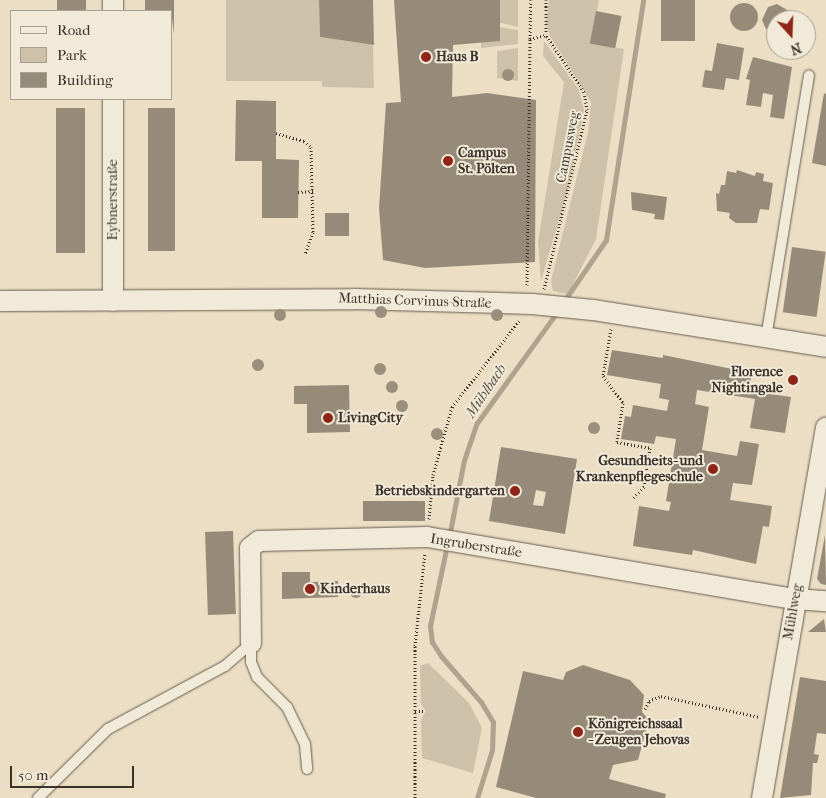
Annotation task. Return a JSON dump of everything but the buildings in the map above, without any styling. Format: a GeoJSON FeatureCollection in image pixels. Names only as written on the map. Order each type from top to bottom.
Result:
{"type":"FeatureCollection","features":[{"type":"Feature","properties":{"kind":"street","name":"Eybnerstraße"},"geometry":{"type":"LineString","coordinates":[[113,100],[113,301]]}},
{"type":"Feature","properties":{"kind":"street","name":"Matthias Corvinus-Straße"},"geometry":{"type":"LineString","coordinates":[[0,301],[354,298],[532,304],[614,313],[826,347]]}},
{"type":"Feature","properties":{"kind":"street","name":"Mühlweg"},"geometry":{"type":"LineString","coordinates":[[762,798],[826,427]]}},
{"type":"Feature","properties":{"kind":"street","name":"Ingruberstraße"},"geometry":{"type":"LineString","coordinates":[[251,643],[250,548],[258,541],[434,538],[795,599],[826,600]]}},
{"type":"Feature","properties":{"kind":"lane"},"geometry":{"type":"LineString","coordinates":[[766,338],[809,76]]}},
{"type":"Feature","properties":{"kind":"lane"},"geometry":{"type":"LineString","coordinates":[[251,643],[251,662],[257,677],[288,707],[305,744],[307,769]]}},
{"type":"Feature","properties":{"kind":"lane"},"geometry":{"type":"LineString","coordinates":[[38,798],[108,729],[225,666],[251,643]]}},
{"type":"Feature","properties":{"kind":"path"},"geometry":{"type":"LineString","coordinates":[[528,285],[531,0]]}},
{"type":"Feature","properties":{"kind":"path"},"geometry":{"type":"LineString","coordinates":[[530,39],[546,35],[546,0]]}},
{"type":"Feature","properties":{"kind":"path","name":"Campusweg"},"geometry":{"type":"LineString","coordinates":[[532,304],[545,285],[587,110],[584,92],[546,35]]}},
{"type":"Feature","properties":{"kind":"path"},"geometry":{"type":"LineString","coordinates":[[276,133],[304,140],[311,147],[313,232],[305,254]]}},
{"type":"Feature","properties":{"kind":"path"},"geometry":{"type":"LineString","coordinates":[[298,192],[313,191]]}},
{"type":"Feature","properties":{"kind":"path"},"geometry":{"type":"LineString","coordinates":[[614,313],[603,376],[623,403],[617,442],[650,448],[644,487],[633,498]]}},
{"type":"Feature","properties":{"kind":"path"},"geometry":{"type":"LineString","coordinates":[[645,709],[649,701],[660,696],[775,720]]}},
{"type":"Feature","properties":{"kind":"path"},"geometry":{"type":"LineString","coordinates":[[415,711],[426,711]]}},
{"type":"Feature","properties":{"kind":"green space"},"geometry":{"type":"Polygon","coordinates":[[[226,0],[319,0],[320,37],[373,45],[374,88],[322,87],[322,81],[226,81],[226,0]]]}},
{"type":"Feature","properties":{"kind":"green space"},"geometry":{"type":"Polygon","coordinates":[[[498,0],[518,0],[518,27],[497,22],[498,0]]]}},
{"type":"Feature","properties":{"kind":"green space"},"geometry":{"type":"Polygon","coordinates":[[[549,0],[599,0],[590,43],[624,49],[596,239],[568,294],[553,291],[551,281],[588,132],[591,102],[550,36],[546,23],[549,0]]]}},
{"type":"Feature","properties":{"kind":"green space"},"geometry":{"type":"Polygon","coordinates":[[[498,27],[518,30],[518,44],[481,48],[481,41],[498,27]]]}},
{"type":"Feature","properties":{"kind":"green space"},"geometry":{"type":"Polygon","coordinates":[[[544,41],[579,90],[584,110],[568,189],[541,281],[538,242],[564,82],[543,56],[544,41]]]}},
{"type":"Feature","properties":{"kind":"green space"},"geometry":{"type":"Polygon","coordinates":[[[518,48],[518,81],[497,78],[497,51],[518,48]]]}},
{"type":"Feature","properties":{"kind":"green space"},"geometry":{"type":"Polygon","coordinates":[[[428,663],[469,703],[482,728],[473,773],[422,758],[421,719],[426,711],[421,704],[420,666],[428,663]]]}},
{"type":"Feature","properties":{"kind":"waterway","name":"Mühlbach"},"geometry":{"type":"LineString","coordinates":[[564,301],[606,240],[643,0]]}},
{"type":"Feature","properties":{"kind":"waterway","name":"Mühlbach"},"geometry":{"type":"LineString","coordinates":[[449,537],[464,460],[477,423],[557,312]]}},
{"type":"Feature","properties":{"kind":"waterway","name":"Mühlbach"},"geometry":{"type":"LineString","coordinates":[[447,545],[430,626],[432,642],[441,656],[481,702],[493,722],[492,750],[477,798]]}},
{"type":"Feature","properties":{"kind":"place","name":"Haus B"},"geometry":{"type":"Point","coordinates":[426,57]}},
{"type":"Feature","properties":{"kind":"place","name":"Campus St. Pölten"},"geometry":{"type":"Point","coordinates":[448,161]}},
{"type":"Feature","properties":{"kind":"place","name":"Florence Nightingale"},"geometry":{"type":"Point","coordinates":[793,380]}},
{"type":"Feature","properties":{"kind":"place","name":"LivingCity"},"geometry":{"type":"Point","coordinates":[328,418]}},
{"type":"Feature","properties":{"kind":"place","name":"Gesundheits- und Krankenpflegeschule"},"geometry":{"type":"Point","coordinates":[713,469]}},
{"type":"Feature","properties":{"kind":"place","name":"Betriebskindergarten"},"geometry":{"type":"Point","coordinates":[515,491]}},
{"type":"Feature","properties":{"kind":"place","name":"Kinderhaus"},"geometry":{"type":"Point","coordinates":[310,589]}},
{"type":"Feature","properties":{"kind":"place","name":"Königreichssaal - Zeugen Jehovas"},"geometry":{"type":"Point","coordinates":[578,732]}}]}
